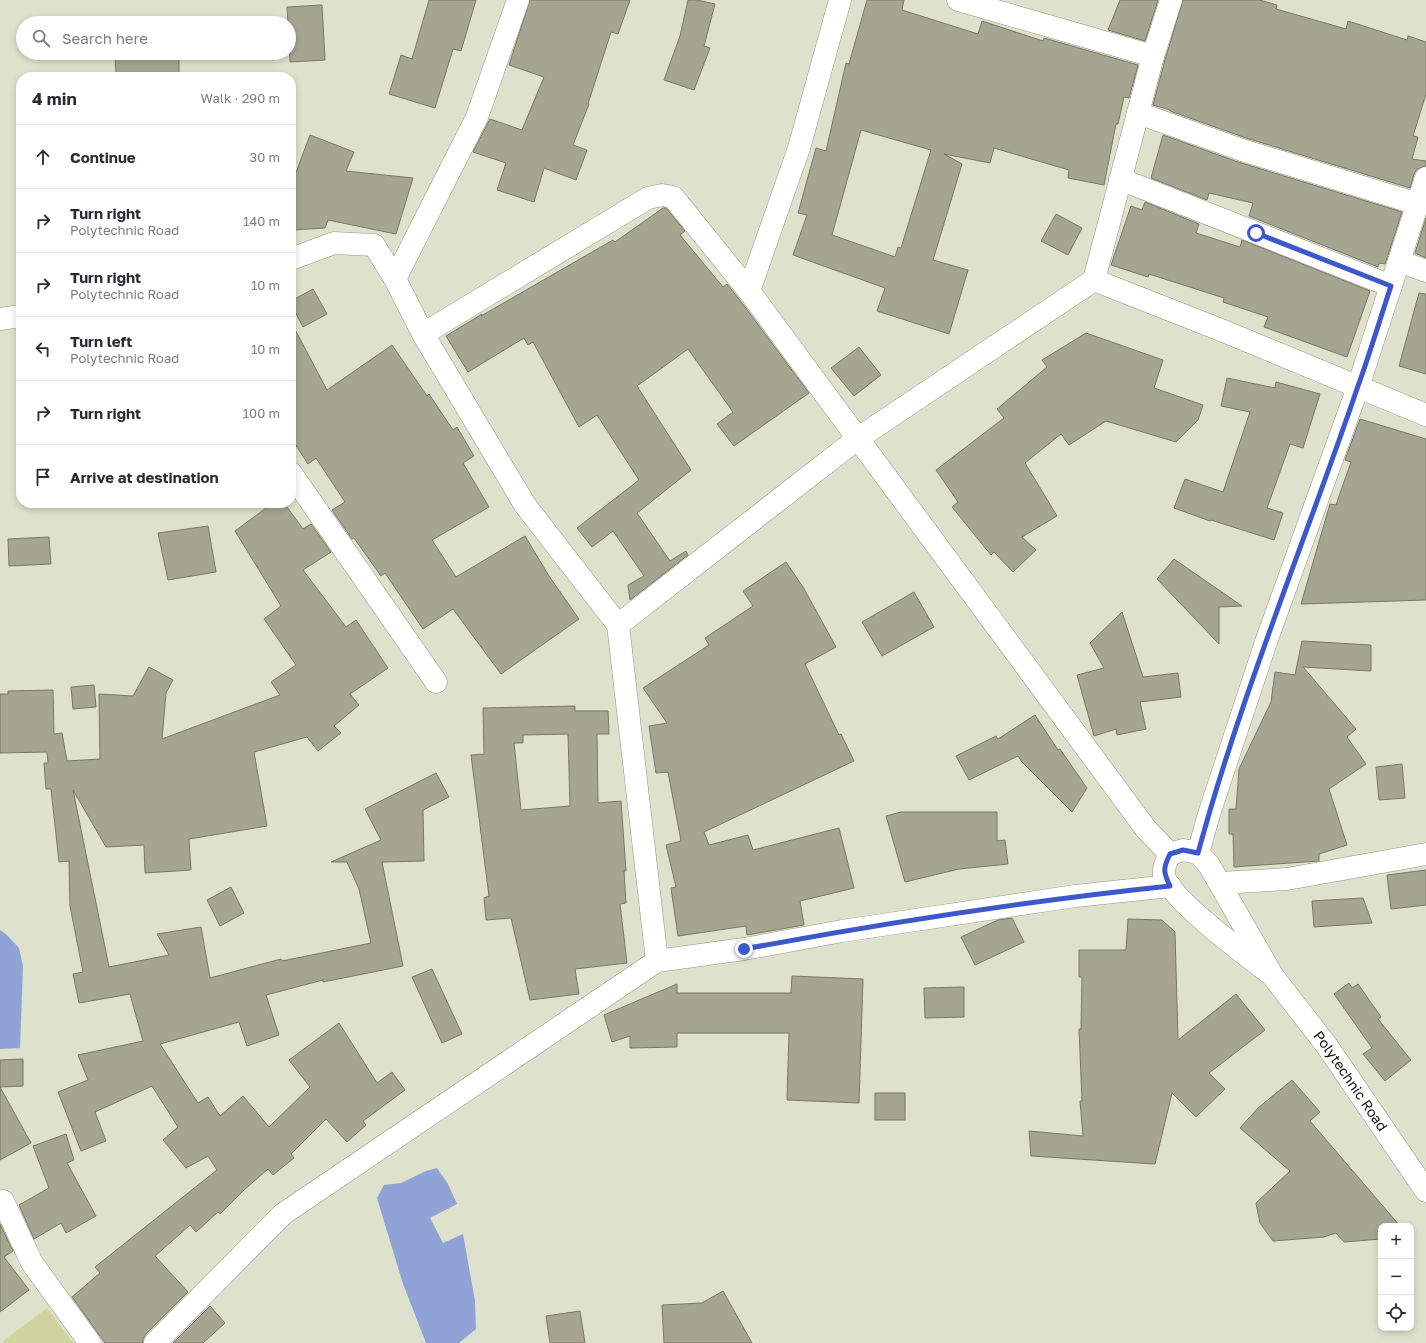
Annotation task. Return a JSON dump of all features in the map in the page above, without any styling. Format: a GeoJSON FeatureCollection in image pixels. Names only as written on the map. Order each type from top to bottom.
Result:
{"type":"FeatureCollection","features":[{"type":"Feature","properties":{"kind":"street"},"geometry":{"type":"LineString","coordinates":[[395,280],[477,117],[518,0]]}},
{"type":"Feature","properties":{"kind":"street"},"geometry":{"type":"LineString","coordinates":[[749,291],[799,148],[840,0]]}},
{"type":"Feature","properties":{"kind":"street"},"geometry":{"type":"LineString","coordinates":[[958,0],[1153,56]]}},
{"type":"Feature","properties":{"kind":"street"},"geometry":{"type":"LineString","coordinates":[[618,625],[857,439],[1094,280],[1153,56],[1172,0]]}},
{"type":"Feature","properties":{"kind":"street"},"geometry":{"type":"LineString","coordinates":[[1138,113],[1242,150],[1418,204]]}},
{"type":"Feature","properties":{"kind":"street"},"geometry":{"type":"LineString","coordinates":[[423,334],[648,198],[662,196],[673,197],[749,291],[1146,829],[1170,854],[1183,850],[1198,853],[1210,811],[1267,639],[1358,387],[1426,178]]}},
{"type":"Feature","properties":{"kind":"street"},"geometry":{"type":"LineString","coordinates":[[1120,179],[1391,286]]}},
{"type":"Feature","properties":{"kind":"street"},"geometry":{"type":"LineString","coordinates":[[296,257],[334,243],[374,245],[395,280],[423,334],[525,505],[618,625],[657,961]]}},
{"type":"Feature","properties":{"kind":"street"},"geometry":{"type":"LineString","coordinates":[[1399,261],[1426,270]]}},
{"type":"Feature","properties":{"kind":"street"},"geometry":{"type":"LineString","coordinates":[[1094,280],[1226,332],[1426,415]]}},
{"type":"Feature","properties":{"kind":"street"},"geometry":{"type":"LineString","coordinates":[[0,320],[16,317]]}},
{"type":"Feature","properties":{"kind":"street"},"geometry":{"type":"LineString","coordinates":[[296,480],[436,682]]}},
{"type":"Feature","properties":{"kind":"street","name":"Polytechnic Road"},"geometry":{"type":"LineString","coordinates":[[1198,853],[1209,865],[1220,883],[1272,975],[1327,1046],[1426,1191]]}},
{"type":"Feature","properties":{"kind":"street","name":"Polytechnic Road"},"geometry":{"type":"LineString","coordinates":[[1170,854],[1165,864],[1164,875],[1170,886],[1183,902],[1236,949],[1272,975]]}},
{"type":"Feature","properties":{"kind":"street"},"geometry":{"type":"LineString","coordinates":[[1220,883],[1287,879],[1426,854]]}},
{"type":"Feature","properties":{"kind":"street"},"geometry":{"type":"LineString","coordinates":[[155,1343],[283,1214],[657,961],[744,949],[842,931],[1075,896],[1170,886]]}},
{"type":"Feature","properties":{"kind":"street"},"geometry":{"type":"LineString","coordinates":[[4,1201],[32,1263],[90,1343]]}},
{"type":"Feature","properties":{"kind":"green space"},"geometry":{"type":"Polygon","coordinates":[[[47,1308],[73,1343],[4,1343],[3,1341],[47,1308]]]}},
{"type":"Feature","properties":{"kind":"water"},"geometry":{"type":"Polygon","coordinates":[[[0,930],[19,948],[23,966],[20,1048],[0,1049],[0,930]]]}},
{"type":"Feature","properties":{"kind":"water"},"geometry":{"type":"Polygon","coordinates":[[[437,1168],[448,1184],[457,1204],[430,1218],[443,1243],[463,1234],[475,1301],[476,1329],[459,1343],[426,1343],[403,1284],[377,1198],[384,1185],[401,1183],[426,1171],[437,1168]]]}},
{"type":"Feature","properties":{"kind":"building"},"geometry":{"type":"Polygon","coordinates":[[[429,0],[476,0],[461,51],[453,49],[435,108],[389,94],[401,55],[412,59],[429,0]]]}},
{"type":"Feature","properties":{"kind":"building"},"geometry":{"type":"Polygon","coordinates":[[[530,0],[630,0],[618,34],[611,32],[589,104],[573,145],[587,150],[576,180],[544,168],[534,202],[497,190],[506,163],[473,152],[490,119],[522,130],[544,77],[509,65],[530,0]]]}},
{"type":"Feature","properties":{"kind":"building"},"geometry":{"type":"Polygon","coordinates":[[[688,0],[697,0],[715,4],[704,46],[710,48],[694,90],[664,80],[680,36],[688,0]]]}},
{"type":"Feature","properties":{"kind":"building"},"geometry":{"type":"Polygon","coordinates":[[[867,0],[904,0],[902,10],[978,34],[982,21],[1043,41],[1044,38],[1138,65],[1129,98],[1124,97],[1118,124],[1116,124],[1104,185],[1068,178],[1069,170],[994,148],[990,163],[944,154],[962,164],[933,260],[968,270],[949,334],[877,311],[885,288],[793,255],[807,215],[798,213],[816,148],[826,151],[846,63],[849,64],[867,0]],[[861,130],[832,235],[895,257],[898,247],[901,248],[931,150],[861,130]]]}},
{"type":"Feature","properties":{"kind":"building"},"geometry":{"type":"Polygon","coordinates":[[[1120,0],[1158,0],[1145,41],[1108,30],[1120,0]]]}},
{"type":"Feature","properties":{"kind":"building"},"geometry":{"type":"Polygon","coordinates":[[[1183,0],[1260,0],[1277,5],[1276,9],[1346,29],[1348,21],[1407,40],[1408,36],[1426,42],[1426,94],[1413,136],[1418,137],[1412,159],[1426,161],[1426,166],[1417,169],[1410,188],[1246,138],[1153,105],[1183,0]]]}},
{"type":"Feature","properties":{"kind":"building"},"geometry":{"type":"Polygon","coordinates":[[[322,5],[325,60],[290,62],[290,60],[296,60],[296,16],[288,16],[287,7],[322,5]]]}},
{"type":"Feature","properties":{"kind":"building"},"geometry":{"type":"Polygon","coordinates":[[[115,60],[179,60],[179,72],[116,72],[115,60]]]}},
{"type":"Feature","properties":{"kind":"building"},"geometry":{"type":"Polygon","coordinates":[[[310,135],[354,152],[346,171],[413,178],[396,234],[328,220],[325,228],[296,230],[296,173],[310,135]]]}},
{"type":"Feature","properties":{"kind":"building"},"geometry":{"type":"Polygon","coordinates":[[[1163,135],[1238,162],[1402,212],[1385,264],[1379,263],[1378,267],[1249,216],[1253,203],[1209,193],[1207,200],[1151,178],[1163,135]]]}},
{"type":"Feature","properties":{"kind":"building"},"geometry":{"type":"Polygon","coordinates":[[[1145,202],[1199,224],[1196,233],[1240,247],[1242,240],[1370,291],[1347,357],[1264,327],[1268,317],[1223,302],[1224,298],[1149,274],[1148,277],[1111,265],[1131,206],[1142,210],[1145,202]]]}},
{"type":"Feature","properties":{"kind":"building"},"geometry":{"type":"Polygon","coordinates":[[[663,208],[666,208],[685,231],[680,235],[723,287],[727,284],[809,393],[734,446],[717,424],[733,412],[688,349],[637,386],[691,470],[637,513],[670,561],[686,551],[688,555],[630,600],[628,585],[644,576],[613,531],[592,547],[577,528],[639,480],[597,415],[579,427],[533,342],[528,345],[524,338],[468,372],[446,336],[613,240],[615,242],[663,208]]]}},
{"type":"Feature","properties":{"kind":"building"},"geometry":{"type":"Polygon","coordinates":[[[1056,214],[1082,228],[1068,255],[1041,241],[1056,214]]]}},
{"type":"Feature","properties":{"kind":"building"},"geometry":{"type":"Polygon","coordinates":[[[1426,218],[1426,258],[1415,253],[1426,218]]]}},
{"type":"Feature","properties":{"kind":"building"},"geometry":{"type":"Polygon","coordinates":[[[313,289],[327,314],[303,327],[296,314],[296,298],[313,289]]]}},
{"type":"Feature","properties":{"kind":"building"},"geometry":{"type":"Polygon","coordinates":[[[1419,293],[1426,294],[1426,374],[1399,366],[1419,293]]]}},
{"type":"Feature","properties":{"kind":"building"},"geometry":{"type":"Polygon","coordinates":[[[296,331],[327,390],[392,345],[427,396],[429,394],[453,430],[457,427],[474,456],[463,463],[489,507],[432,540],[456,577],[525,536],[549,576],[579,619],[501,674],[453,609],[423,629],[385,573],[381,576],[354,538],[352,539],[332,510],[345,502],[316,458],[308,464],[296,446],[296,331]]]}},
{"type":"Feature","properties":{"kind":"building"},"geometry":{"type":"Polygon","coordinates":[[[1086,333],[1163,360],[1154,388],[1203,405],[1198,420],[1176,442],[1106,421],[1069,445],[1061,434],[1025,463],[1057,516],[1022,537],[1036,550],[1013,572],[994,552],[991,555],[952,507],[958,502],[936,470],[1004,418],[997,409],[1047,367],[1042,360],[1086,333]]]}},
{"type":"Feature","properties":{"kind":"building"},"geometry":{"type":"Polygon","coordinates":[[[859,347],[881,375],[854,396],[831,368],[859,347]]]}},
{"type":"Feature","properties":{"kind":"building"},"geometry":{"type":"Polygon","coordinates":[[[1227,378],[1275,388],[1276,382],[1320,394],[1303,448],[1290,444],[1267,508],[1283,513],[1274,540],[1211,520],[1210,521],[1174,508],[1185,479],[1223,492],[1250,412],[1221,406],[1227,378]]]}},
{"type":"Feature","properties":{"kind":"building"},"geometry":{"type":"Polygon","coordinates":[[[1360,419],[1426,439],[1426,600],[1301,604],[1330,504],[1336,505],[1351,462],[1345,460],[1360,419]]]}},
{"type":"Feature","properties":{"kind":"building"},"geometry":{"type":"Polygon","coordinates":[[[266,508],[288,508],[303,529],[311,524],[331,552],[303,570],[346,627],[356,620],[388,668],[350,694],[359,705],[334,726],[341,733],[318,751],[307,737],[254,752],[267,826],[189,839],[191,870],[145,873],[144,845],[106,847],[73,790],[109,967],[169,955],[157,934],[201,927],[210,978],[281,959],[282,961],[371,943],[359,889],[347,862],[331,862],[381,840],[365,809],[436,773],[449,797],[423,810],[424,861],[382,862],[403,966],[323,982],[323,980],[266,995],[279,1035],[247,1046],[239,1022],[160,1044],[198,1103],[208,1097],[220,1116],[243,1096],[269,1127],[310,1087],[289,1060],[339,1023],[377,1083],[392,1072],[405,1090],[363,1121],[366,1125],[347,1142],[326,1119],[291,1154],[294,1158],[273,1175],[268,1169],[220,1214],[218,1212],[196,1232],[190,1225],[155,1256],[188,1292],[146,1334],[143,1339],[143,1343],[105,1343],[72,1297],[100,1273],[95,1267],[217,1170],[208,1156],[186,1168],[163,1140],[178,1127],[152,1086],[95,1112],[106,1141],[81,1151],[58,1092],[88,1080],[78,1055],[143,1041],[130,994],[79,1003],[73,974],[83,972],[70,906],[69,861],[59,862],[51,789],[46,789],[44,763],[48,763],[47,752],[0,753],[0,694],[8,694],[8,691],[53,690],[54,734],[62,733],[67,761],[100,759],[99,694],[133,696],[149,667],[173,680],[166,693],[162,739],[280,695],[271,682],[296,665],[264,619],[281,606],[235,531],[266,508]]]}},
{"type":"Feature","properties":{"kind":"building"},"geometry":{"type":"Polygon","coordinates":[[[208,526],[216,572],[168,580],[158,533],[208,526]]]}},
{"type":"Feature","properties":{"kind":"building"},"geometry":{"type":"Polygon","coordinates":[[[49,537],[51,564],[9,566],[8,539],[49,537]]]}},
{"type":"Feature","properties":{"kind":"building"},"geometry":{"type":"Polygon","coordinates":[[[1174,559],[1242,606],[1219,607],[1219,644],[1157,579],[1174,559]]]}},
{"type":"Feature","properties":{"kind":"building"},"geometry":{"type":"Polygon","coordinates":[[[786,562],[803,587],[836,647],[805,664],[839,735],[841,734],[854,761],[704,832],[709,845],[748,835],[753,850],[839,828],[854,888],[800,901],[804,925],[747,935],[746,926],[678,936],[671,888],[676,887],[666,845],[681,841],[668,772],[656,773],[649,726],[667,723],[643,688],[709,645],[705,638],[753,606],[743,591],[786,562]]]}},
{"type":"Feature","properties":{"kind":"building"},"geometry":{"type":"Polygon","coordinates":[[[914,592],[934,627],[882,656],[862,622],[914,592]]]}},
{"type":"Feature","properties":{"kind":"building"},"geometry":{"type":"Polygon","coordinates":[[[1122,612],[1143,677],[1178,673],[1181,697],[1140,702],[1146,729],[1117,735],[1116,729],[1094,736],[1077,675],[1104,668],[1090,643],[1122,612]]]}},
{"type":"Feature","properties":{"kind":"building"},"geometry":{"type":"Polygon","coordinates":[[[1302,641],[1371,645],[1371,671],[1303,667],[1356,729],[1347,737],[1366,764],[1329,789],[1347,845],[1319,854],[1319,861],[1234,867],[1233,834],[1229,834],[1229,809],[1236,809],[1239,769],[1271,702],[1275,672],[1295,675],[1302,641]]]}},
{"type":"Feature","properties":{"kind":"building"},"geometry":{"type":"Polygon","coordinates":[[[94,685],[96,707],[73,709],[71,687],[94,685]]]}},
{"type":"Feature","properties":{"kind":"building"},"geometry":{"type":"Polygon","coordinates":[[[575,706],[575,711],[608,711],[609,734],[597,734],[598,803],[621,801],[626,871],[624,871],[626,903],[620,904],[627,963],[575,969],[579,994],[530,1000],[511,918],[486,920],[484,898],[489,896],[471,755],[484,754],[483,708],[575,706]],[[568,734],[523,735],[523,743],[514,743],[521,810],[570,806],[568,734]]]}},
{"type":"Feature","properties":{"kind":"building"},"geometry":{"type":"Polygon","coordinates":[[[1035,715],[1058,750],[1060,749],[1087,788],[1072,812],[1022,762],[1018,756],[969,780],[956,756],[996,736],[998,739],[1035,715]]]}},
{"type":"Feature","properties":{"kind":"building"},"geometry":{"type":"Polygon","coordinates":[[[1402,764],[1405,798],[1379,800],[1376,767],[1402,764]]]}},
{"type":"Feature","properties":{"kind":"building"},"geometry":{"type":"Polygon","coordinates":[[[901,812],[997,812],[997,841],[1005,840],[1008,864],[959,869],[905,882],[886,816],[901,812]]]}},
{"type":"Feature","properties":{"kind":"building"},"geometry":{"type":"Polygon","coordinates":[[[1426,870],[1426,905],[1391,909],[1387,875],[1426,870]]]}},
{"type":"Feature","properties":{"kind":"building"},"geometry":{"type":"Polygon","coordinates":[[[231,887],[244,913],[220,926],[207,900],[231,887]]]}},
{"type":"Feature","properties":{"kind":"building"},"geometry":{"type":"Polygon","coordinates":[[[1363,898],[1372,923],[1314,927],[1312,901],[1363,898]]]}},
{"type":"Feature","properties":{"kind":"building"},"geometry":{"type":"Polygon","coordinates":[[[1012,918],[1024,942],[975,965],[961,937],[998,920],[1012,918]]]}},
{"type":"Feature","properties":{"kind":"building"},"geometry":{"type":"Polygon","coordinates":[[[1128,919],[1162,920],[1175,932],[1178,1040],[1236,994],[1265,1030],[1209,1073],[1225,1089],[1196,1117],[1172,1093],[1155,1164],[1031,1156],[1029,1131],[1083,1136],[1080,1101],[1082,1101],[1079,1029],[1081,1029],[1082,977],[1079,977],[1079,950],[1126,950],[1128,919]]]}},
{"type":"Feature","properties":{"kind":"building"},"geometry":{"type":"Polygon","coordinates":[[[432,969],[462,1034],[442,1043],[412,977],[432,969]]]}},
{"type":"Feature","properties":{"kind":"building"},"geometry":{"type":"Polygon","coordinates":[[[792,976],[863,979],[859,1103],[787,1100],[789,1033],[677,1033],[677,1047],[630,1048],[630,1036],[612,1042],[604,1015],[677,984],[677,993],[791,993],[792,976]]]}},
{"type":"Feature","properties":{"kind":"building"},"geometry":{"type":"Polygon","coordinates":[[[1349,983],[1352,988],[1358,984],[1381,1017],[1378,1019],[1411,1060],[1385,1081],[1363,1054],[1372,1048],[1334,994],[1349,983]]]}},
{"type":"Feature","properties":{"kind":"building"},"geometry":{"type":"Polygon","coordinates":[[[964,987],[964,1017],[925,1018],[924,988],[964,987]]]}},
{"type":"Feature","properties":{"kind":"building"},"geometry":{"type":"Polygon","coordinates":[[[23,1059],[23,1086],[0,1087],[0,1060],[23,1059]]]}},
{"type":"Feature","properties":{"kind":"building"},"geometry":{"type":"Polygon","coordinates":[[[1292,1080],[1320,1112],[1310,1121],[1397,1223],[1378,1223],[1378,1239],[1344,1242],[1336,1233],[1324,1237],[1273,1241],[1260,1223],[1256,1203],[1290,1171],[1240,1128],[1258,1108],[1292,1080]]]}},
{"type":"Feature","properties":{"kind":"building"},"geometry":{"type":"Polygon","coordinates":[[[0,1087],[31,1143],[0,1160],[0,1087]]]}},
{"type":"Feature","properties":{"kind":"building"},"geometry":{"type":"Polygon","coordinates":[[[875,1093],[905,1093],[905,1120],[875,1120],[875,1093]]]}},
{"type":"Feature","properties":{"kind":"building"},"geometry":{"type":"Polygon","coordinates":[[[66,1134],[74,1160],[67,1163],[96,1216],[66,1233],[61,1223],[34,1239],[19,1205],[49,1188],[33,1146],[66,1134]]]}},
{"type":"Feature","properties":{"kind":"building"},"geometry":{"type":"Polygon","coordinates":[[[0,1224],[13,1251],[4,1257],[29,1290],[0,1312],[0,1224]]]}},
{"type":"Feature","properties":{"kind":"building"},"geometry":{"type":"Polygon","coordinates":[[[723,1291],[752,1343],[664,1343],[662,1305],[702,1303],[723,1291]]]}},
{"type":"Feature","properties":{"kind":"building"},"geometry":{"type":"Polygon","coordinates":[[[210,1306],[225,1323],[203,1343],[173,1343],[210,1306]]]}},
{"type":"Feature","properties":{"kind":"building"},"geometry":{"type":"Polygon","coordinates":[[[580,1311],[585,1343],[550,1343],[546,1316],[580,1311]]]}},
{"type":"Feature","properties":{"kind":"route"},"geometry":{"type":"LineString","coordinates":[[744,949],[842,931],[1075,896],[1170,886],[1164,875],[1165,864],[1170,854],[1183,850],[1198,853],[1210,811],[1267,639],[1358,387],[1391,286],[1256,233]]}}]}
